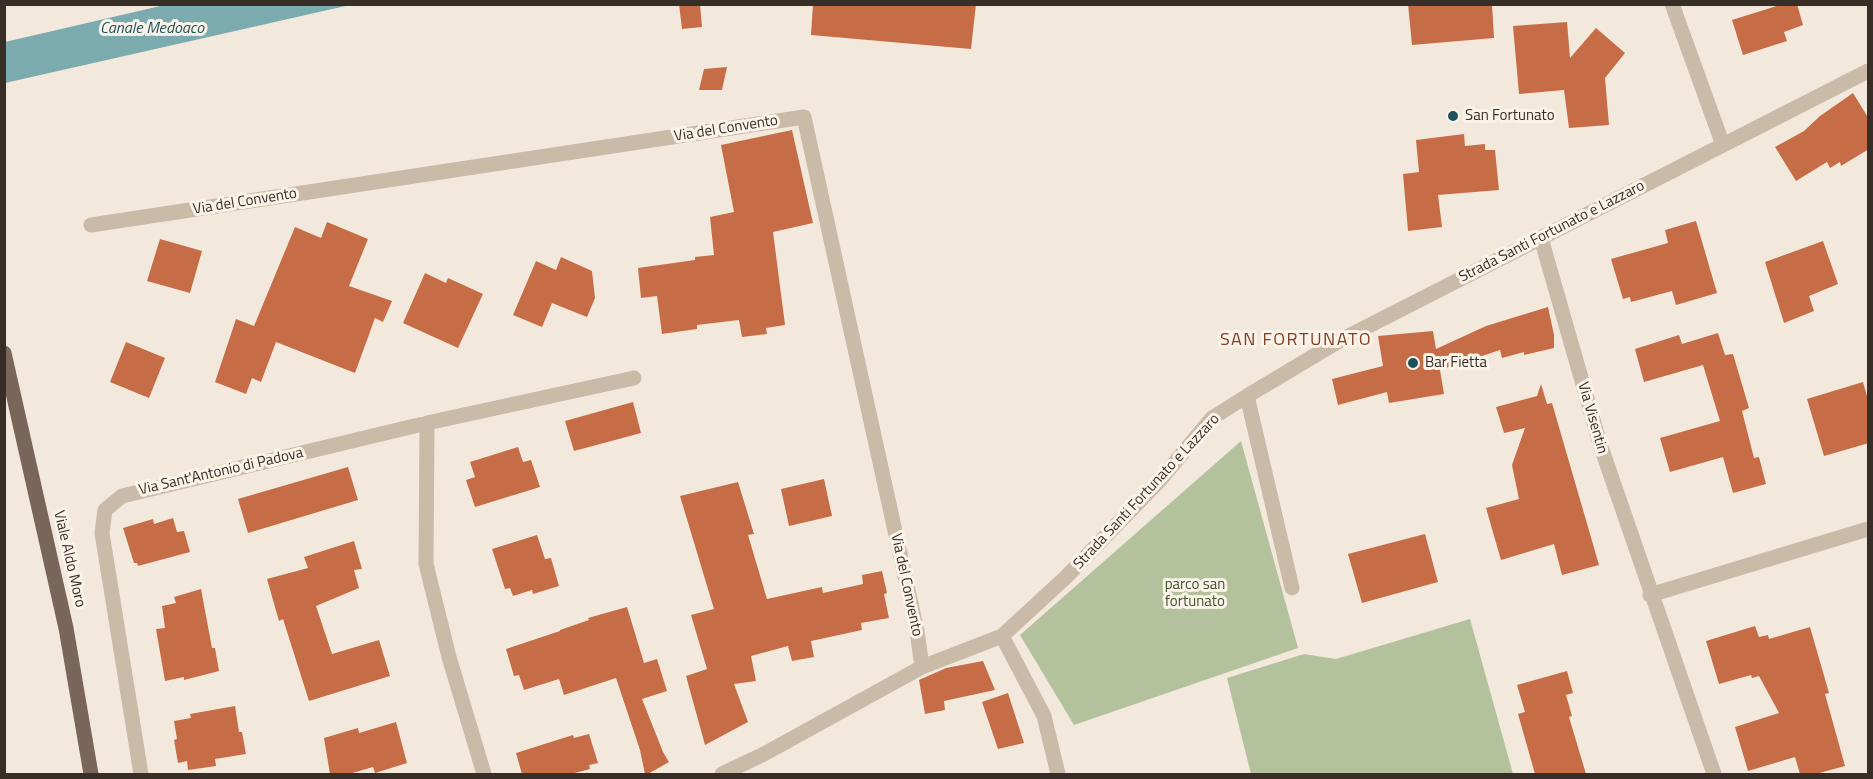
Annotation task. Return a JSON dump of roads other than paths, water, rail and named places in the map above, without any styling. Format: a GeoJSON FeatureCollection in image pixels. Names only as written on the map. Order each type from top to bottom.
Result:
{"type":"FeatureCollection","features":[{"type":"Feature","properties":{"kind":"main road","name":"Viale Aldo Moro"},"geometry":{"type":"LineString","coordinates":[[4,353],[66,628],[91,774]]}},
{"type":"Feature","properties":{"kind":"street"},"geometry":{"type":"LineString","coordinates":[[1672,4],[1723,146]]}},
{"type":"Feature","properties":{"kind":"street","name":"Strada Santi Fortunato e Lazzaro"},"geometry":{"type":"LineString","coordinates":[[722,774],[764,754],[922,667],[1002,636],[1065,578],[1137,504],[1212,418],[1247,396],[1339,341],[1869,71]]}},
{"type":"Feature","properties":{"kind":"street","name":"Via del Convento"},"geometry":{"type":"LineString","coordinates":[[92,225],[804,117],[917,631],[922,667]]}},
{"type":"Feature","properties":{"kind":"street","name":"Via Visentin"},"geometry":{"type":"LineString","coordinates":[[1542,238],[1600,444],[1650,595],[1714,774]]}},
{"type":"Feature","properties":{"kind":"street","name":"Via Sant'Antonio di Padova"},"geometry":{"type":"LineString","coordinates":[[141,774],[102,533],[105,510],[122,496],[427,423],[633,378]]}},
{"type":"Feature","properties":{"kind":"street"},"geometry":{"type":"LineString","coordinates":[[1247,396],[1292,588]]}},
{"type":"Feature","properties":{"kind":"street"},"geometry":{"type":"LineString","coordinates":[[427,423],[426,564],[449,657],[484,774]]}},
{"type":"Feature","properties":{"kind":"street"},"geometry":{"type":"LineString","coordinates":[[1650,595],[1869,529]]}},
{"type":"Feature","properties":{"kind":"street"},"geometry":{"type":"LineString","coordinates":[[1002,636],[1044,716],[1059,774]]}},
{"type":"Feature","properties":{"kind":"water","name":"Canale Medoaco"},"geometry":{"type":"Polygon","coordinates":[[[169,4],[350,5],[5,83],[5,42],[169,4]]]}},
{"type":"Feature","properties":{"kind":"place","name":"San Fortunato"},"geometry":{"type":"Point","coordinates":[1453,116]}},
{"type":"Feature","properties":{"kind":"place","name":"Bar Fietta"},"geometry":{"type":"Point","coordinates":[1413,363]}},
{"type":"Feature","properties":{"kind":"district","name":"SAN FORTUNATO"},"geometry":{"type":"Point","coordinates":[1296,341]}},
{"type":"Feature","properties":{"kind":"park label","name":"parco san fortunato"},"geometry":{"type":"Point","coordinates":[1195,594]}}]}
